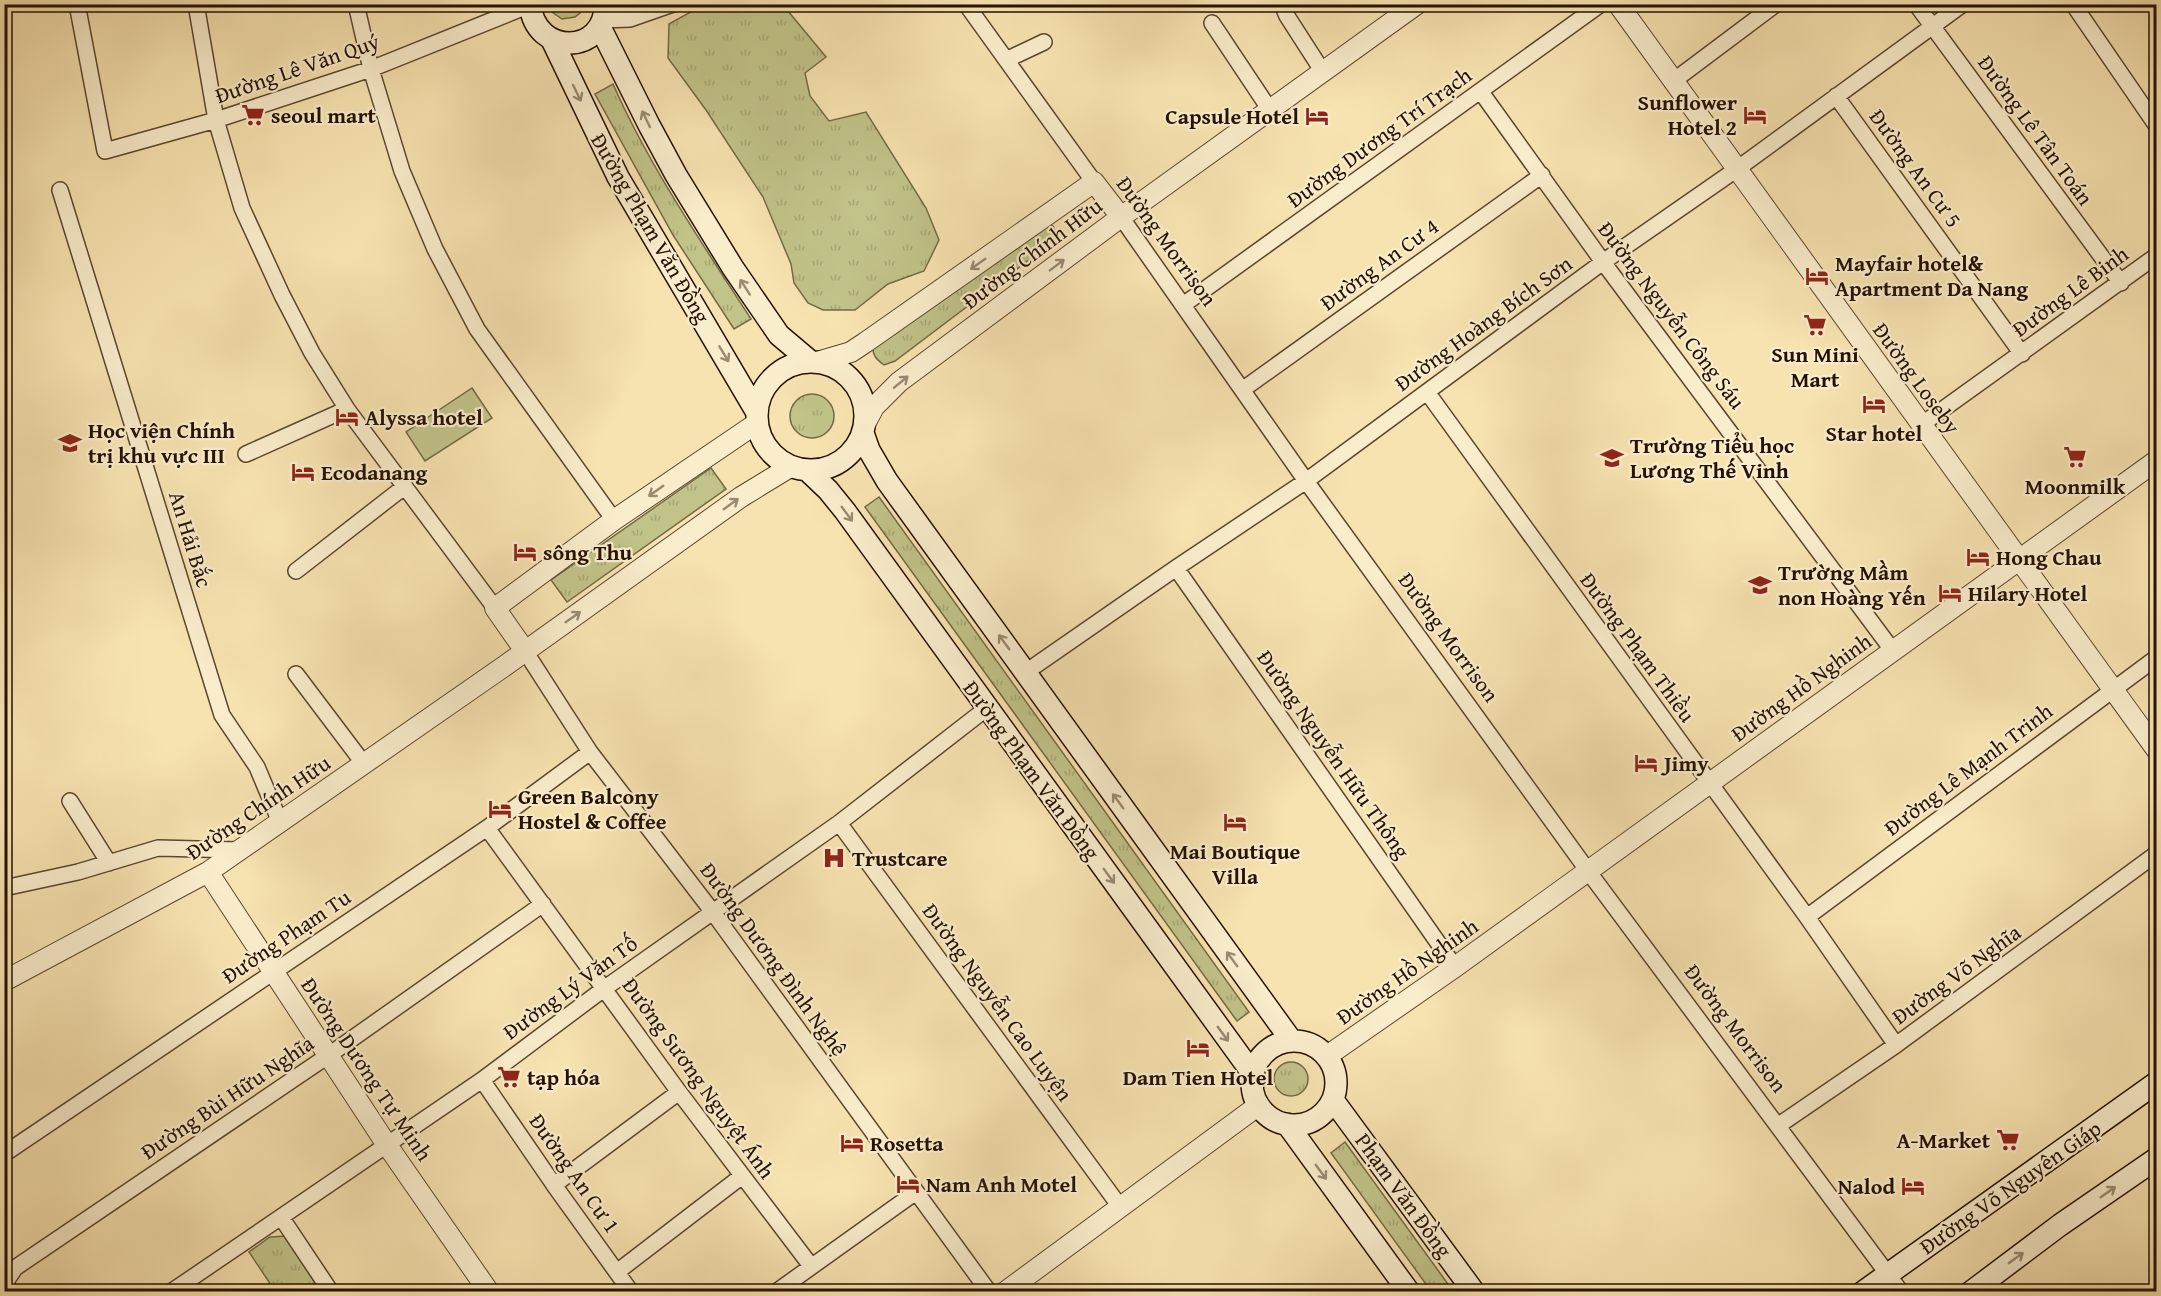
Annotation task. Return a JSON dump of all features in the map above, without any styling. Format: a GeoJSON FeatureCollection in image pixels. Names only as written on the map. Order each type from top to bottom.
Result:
{"type":"FeatureCollection","features":[{"type":"Feature","properties":{"kind":"main road"},"geometry":{"type":"LineString","coordinates":[[530,5],[531,16],[536,26],[543,34],[560,43],[587,39],[602,17]]}},
{"type":"Feature","properties":{"kind":"main road"},"geometry":{"type":"LineString","coordinates":[[602,17],[648,125],[733,268],[779,335],[814,362],[837,370],[854,384],[861,397],[865,411],[863,430],[856,446],[836,465],[822,470],[799,469],[778,460],[760,437],[756,417],[759,398],[765,386],[774,376],[791,366],[814,362]]}},
{"type":"Feature","properties":{"kind":"main road","name":"Đường Phạm Văn Đồng"},"geometry":{"type":"LineString","coordinates":[[552,40],[618,177],[756,417]]}},
{"type":"Feature","properties":{"kind":"main road"},"geometry":{"type":"LineString","coordinates":[[863,430],[868,450],[887,481],[1291,1040]]}},
{"type":"Feature","properties":{"kind":"main road","name":"Đường Phạm Văn Đồng"},"geometry":{"type":"LineString","coordinates":[[799,469],[828,490],[845,511],[1253,1074]]}},
{"type":"Feature","properties":{"kind":"main road"},"geometry":{"type":"LineString","coordinates":[[1291,1040],[1310,1044],[1327,1056],[1334,1069],[1336,1084],[1333,1100],[1319,1117],[1299,1125],[1287,1124],[1276,1121],[1259,1106],[1252,1090],[1253,1074],[1262,1054],[1270,1047],[1291,1040]]}},
{"type":"Feature","properties":{"kind":"main road","name":"Đường Võ Nguyên Giáp"},"geometry":{"type":"LineString","coordinates":[[1863,1292],[2157,1083]]}},
{"type":"Feature","properties":{"kind":"main road","name":"Phạm Văn Đồng"},"geometry":{"type":"LineString","coordinates":[[1333,1100],[1474,1292]]}},
{"type":"Feature","properties":{"kind":"main road"},"geometry":{"type":"LineString","coordinates":[[1287,1124],[1409,1292]]}},
{"type":"Feature","properties":{"kind":"main road"},"geometry":{"type":"LineString","coordinates":[[1971,1292],[2061,1225],[2157,1159]]}},
{"type":"Feature","properties":{"kind":"street","name":"Đường Lê Văn Quý"},"geometry":{"type":"LineString","coordinates":[[77,4],[105,151],[216,120],[371,69],[530,5]]}},
{"type":"Feature","properties":{"kind":"street"},"geometry":{"type":"LineString","coordinates":[[196,4],[216,120],[242,208],[312,353],[347,409],[525,651]]}},
{"type":"Feature","properties":{"kind":"street"},"geometry":{"type":"LineString","coordinates":[[356,4],[371,69],[402,171],[435,249],[477,329],[614,520]]}},
{"type":"Feature","properties":{"kind":"street"},"geometry":{"type":"LineString","coordinates":[[602,17],[630,19],[673,4]]}},
{"type":"Feature","properties":{"kind":"street","name":"Đường Morrison"},"geometry":{"type":"LineString","coordinates":[[966,4],[1588,871],[1901,1292]]}},
{"type":"Feature","properties":{"kind":"street"},"geometry":{"type":"LineString","coordinates":[[1282,4],[1287,16],[1323,72]]}},
{"type":"Feature","properties":{"kind":"street","name":"Đường Dương Trí Trạch"},"geometry":{"type":"LineString","coordinates":[[1183,305],[1601,4]]}},
{"type":"Feature","properties":{"kind":"street","name":"Đường Loseby"},"geometry":{"type":"LineString","coordinates":[[1618,4],[1672,82],[2157,749]]}},
{"type":"Feature","properties":{"kind":"street"},"geometry":{"type":"LineString","coordinates":[[1672,82],[1776,4]]}},
{"type":"Feature","properties":{"kind":"street","name":"Đường Lê Tân Toán"},"geometry":{"type":"LineString","coordinates":[[1916,4],[2121,283]]}},
{"type":"Feature","properties":{"kind":"street","name":"Đường Hoàng Bích Sơn"},"geometry":{"type":"LineString","coordinates":[[1026,672],[1306,481],[1603,262],[1737,169],[1963,4]]}},
{"type":"Feature","properties":{"kind":"street"},"geometry":{"type":"LineString","coordinates":[[2073,4],[2157,125]]}},
{"type":"Feature","properties":{"kind":"street","name":"Đường Chính Hữu"},"geometry":{"type":"LineString","coordinates":[[863,430],[874,407],[899,382],[1411,6]]}},
{"type":"Feature","properties":{"kind":"street"},"geometry":{"type":"LineString","coordinates":[[499,17],[536,26]]}},
{"type":"Feature","properties":{"kind":"street"},"geometry":{"type":"LineString","coordinates":[[1212,23],[1270,110]]}},
{"type":"Feature","properties":{"kind":"street"},"geometry":{"type":"LineString","coordinates":[[1006,60],[1044,42]]}},
{"type":"Feature","properties":{"kind":"street","name":"Đường Nguyễn Công Sáu"},"geometry":{"type":"LineString","coordinates":[[1481,92],[1603,262],[1893,651]]}},
{"type":"Feature","properties":{"kind":"street","name":"Đường An Cư 5"},"geometry":{"type":"LineString","coordinates":[[1836,96],[2022,354]]}},
{"type":"Feature","properties":{"kind":"street","name":"Đường An Cư 4"},"geometry":{"type":"LineString","coordinates":[[1242,390],[1542,175]]}},
{"type":"Feature","properties":{"kind":"street","name":"Đường Chính Hữu"},"geometry":{"type":"LineString","coordinates":[[814,362],[850,352],[866,342],[1094,182]]}},
{"type":"Feature","properties":{"kind":"street","name":"An Hải Bắc"},"geometry":{"type":"LineString","coordinates":[[60,190],[222,715],[257,767],[280,822]]}},
{"type":"Feature","properties":{"kind":"street","name":"Đường Lê Binh"},"geometry":{"type":"LineString","coordinates":[[1921,425],[2157,256]]}},
{"type":"Feature","properties":{"kind":"street","name":"Đường Phạm Thiều"},"geometry":{"type":"LineString","coordinates":[[1427,392],[1807,917],[1896,1045]]}},
{"type":"Feature","properties":{"kind":"street"},"geometry":{"type":"LineString","coordinates":[[246,454],[347,409]]}},
{"type":"Feature","properties":{"kind":"street"},"geometry":{"type":"LineString","coordinates":[[495,608],[756,417]]}},
{"type":"Feature","properties":{"kind":"street","name":"Đường Hồ Nghinh"},"geometry":{"type":"LineString","coordinates":[[1327,1056],[1455,967],[2157,460]]}},
{"type":"Feature","properties":{"kind":"street","name":"Đường Chính Hữu"},"geometry":{"type":"LineString","coordinates":[[4,981],[208,872],[741,497],[799,469]]}},
{"type":"Feature","properties":{"kind":"street"},"geometry":{"type":"LineString","coordinates":[[296,571],[404,487]]}},
{"type":"Feature","properties":{"kind":"street","name":"Đường Nguyễn Hữu Thông"},"geometry":{"type":"LineString","coordinates":[[1176,568],[1455,967]]}},
{"type":"Feature","properties":{"kind":"street","name":"Đường Dương Đình Nghệ"},"geometry":{"type":"LineString","coordinates":[[525,651],[590,752],[712,911],[989,1292]]}},
{"type":"Feature","properties":{"kind":"street","name":"Đường Lê Mạnh Trinh"},"geometry":{"type":"LineString","coordinates":[[1807,917],[2157,658]]}},
{"type":"Feature","properties":{"kind":"street"},"geometry":{"type":"LineString","coordinates":[[296,674],[364,764]]}},
{"type":"Feature","properties":{"kind":"street","name":"Đường Lý Văn Tố"},"geometry":{"type":"LineString","coordinates":[[171,1292],[482,1080],[605,988],[839,823],[987,708]]}},
{"type":"Feature","properties":{"kind":"street","name":"Đường Phạm Tu"},"geometry":{"type":"LineString","coordinates":[[4,1154],[487,828],[590,752]]}},
{"type":"Feature","properties":{"kind":"street"},"geometry":{"type":"LineString","coordinates":[[70,801],[110,863]]}},
{"type":"Feature","properties":{"kind":"street","name":"Đường Nguyễn Cao Luyện"},"geometry":{"type":"LineString","coordinates":[[839,823],[1120,1208]]}},
{"type":"Feature","properties":{"kind":"street","name":"Đường Sương Nguyệt Ánh"},"geometry":{"type":"LineString","coordinates":[[487,828],[679,1092],[811,1266]]}},
{"type":"Feature","properties":{"kind":"street"},"geometry":{"type":"LineString","coordinates":[[4,888],[78,872],[158,848],[239,850]]}},
{"type":"Feature","properties":{"kind":"street","name":"Đường Võ Nghĩa"},"geometry":{"type":"LineString","coordinates":[[1779,1125],[1896,1045],[2157,854]]}},
{"type":"Feature","properties":{"kind":"street","name":"Đường Dương Tự Minh"},"geometry":{"type":"LineString","coordinates":[[208,872],[387,1145],[489,1292]]}},
{"type":"Feature","properties":{"kind":"street","name":"Đường Bùi Hữu Nghĩa"},"geometry":{"type":"LineString","coordinates":[[7,1292],[7,1280],[15,1268],[329,1055],[543,904]]}},
{"type":"Feature","properties":{"kind":"street","name":"Đường An Cư 1"},"geometry":{"type":"LineString","coordinates":[[482,1080],[631,1292]]}},
{"type":"Feature","properties":{"kind":"street"},"geometry":{"type":"LineString","coordinates":[[554,1185],[679,1092]]}},
{"type":"Feature","properties":{"kind":"street"},"geometry":{"type":"LineString","coordinates":[[1005,1292],[1259,1106]]}},
{"type":"Feature","properties":{"kind":"street"},"geometry":{"type":"LineString","coordinates":[[617,1272],[742,1176]]}},
{"type":"Feature","properties":{"kind":"street"},"geometry":{"type":"LineString","coordinates":[[776,1292],[916,1192]]}},
{"type":"Feature","properties":{"kind":"street"},"geometry":{"type":"LineString","coordinates":[[281,1217],[331,1292]]}},
{"type":"Feature","properties":{"kind":"green space"},"geometry":{"type":"Polygon","coordinates":[[[549,5],[583,5],[580,13],[575,17],[562,19],[552,12],[549,5]]]}},
{"type":"Feature","properties":{"kind":"green space"},"geometry":{"type":"Polygon","coordinates":[[[703,5],[783,5],[826,57],[805,73],[810,96],[829,121],[866,112],[926,208],[939,240],[924,271],[888,284],[855,310],[823,310],[808,303],[794,283],[791,264],[763,197],[706,110],[668,58],[669,24],[703,5]]]}},
{"type":"Feature","properties":{"kind":"green space"},"geometry":{"type":"Polygon","coordinates":[[[613,84],[659,174],[751,319],[734,329],[673,235],[595,94],[613,84]]]}},
{"type":"Feature","properties":{"kind":"green space"},"geometry":{"type":"Polygon","coordinates":[[[1045,221],[1053,226],[1058,238],[895,361],[884,365],[877,359],[873,352],[873,345],[1045,221]]]}},
{"type":"Feature","properties":{"kind":"green space"},"geometry":{"type":"Polygon","coordinates":[[[472,388],[492,418],[425,461],[406,432],[472,388]]]}},
{"type":"Feature","properties":{"kind":"green space"},"geometry":{"type":"Polygon","coordinates":[[[812,394],[828,400],[834,416],[828,432],[812,438],[796,432],[790,416],[796,400],[812,394]]]}},
{"type":"Feature","properties":{"kind":"green space"},"geometry":{"type":"Polygon","coordinates":[[[711,468],[726,489],[567,602],[551,580],[711,468]]]}},
{"type":"Feature","properties":{"kind":"green space"},"geometry":{"type":"Polygon","coordinates":[[[879,497],[1249,1012],[1237,1021],[865,507],[879,497]]]}},
{"type":"Feature","properties":{"kind":"green space"},"geometry":{"type":"Polygon","coordinates":[[[1291,1062],[1303,1067],[1308,1079],[1303,1091],[1291,1096],[1279,1091],[1274,1079],[1279,1067],[1291,1062]]]}},
{"type":"Feature","properties":{"kind":"green space"},"geometry":{"type":"Polygon","coordinates":[[[1345,1142],[1453,1291],[1431,1291],[1331,1153],[1345,1142]]]}},
{"type":"Feature","properties":{"kind":"green space"},"geometry":{"type":"Polygon","coordinates":[[[287,1236],[323,1291],[275,1291],[249,1252],[270,1237],[287,1236]]]}},
{"type":"Feature","properties":{"kind":"green space"},"geometry":{"type":"Polygon","coordinates":[[[2107,1285],[2146,1291],[2078,1291],[2107,1285]]]}},
{"type":"Feature","properties":{"kind":"place","name":"seoul mart"},"geometry":{"type":"Point","coordinates":[253,115]}},
{"type":"Feature","properties":{"kind":"place","name":"Sunflower Hotel 2"},"geometry":{"type":"Point","coordinates":[1755,115]}},
{"type":"Feature","properties":{"kind":"place","name":"Capsule Hotel"},"geometry":{"type":"Point","coordinates":[1317,116]}},
{"type":"Feature","properties":{"kind":"place","name":"Mayfair hotel& Apartment Da Nang"},"geometry":{"type":"Point","coordinates":[1817,276]}},
{"type":"Feature","properties":{"kind":"place","name":"Sun Mini Mart"},"geometry":{"type":"Point","coordinates":[1815,325]}},
{"type":"Feature","properties":{"kind":"place","name":"Star hotel"},"geometry":{"type":"Point","coordinates":[1874,404]}},
{"type":"Feature","properties":{"kind":"place","name":"Alyssa hotel"},"geometry":{"type":"Point","coordinates":[347,417]}},
{"type":"Feature","properties":{"kind":"place","name":"Học viện Chính trị khu vực III"},"geometry":{"type":"Point","coordinates":[70,443]}},
{"type":"Feature","properties":{"kind":"place","name":"Moonmilk"},"geometry":{"type":"Point","coordinates":[2075,457]}},
{"type":"Feature","properties":{"kind":"place","name":"Trường Tiểu học Lương Thế Vinh"},"geometry":{"type":"Point","coordinates":[1612,458]}},
{"type":"Feature","properties":{"kind":"place","name":"Ecodanang"},"geometry":{"type":"Point","coordinates":[303,472]}},
{"type":"Feature","properties":{"kind":"place","name":"sông Thu"},"geometry":{"type":"Point","coordinates":[525,552]}},
{"type":"Feature","properties":{"kind":"place","name":"Hong Chau"},"geometry":{"type":"Point","coordinates":[1978,557]}},
{"type":"Feature","properties":{"kind":"place","name":"Trường Mầm non Hoàng Yến"},"geometry":{"type":"Point","coordinates":[1760,585]}},
{"type":"Feature","properties":{"kind":"place","name":"Hilary Hotel"},"geometry":{"type":"Point","coordinates":[1950,593]}},
{"type":"Feature","properties":{"kind":"place","name":"Jimy"},"geometry":{"type":"Point","coordinates":[1646,763]}},
{"type":"Feature","properties":{"kind":"place","name":"Green Balcony Hostel & Coffee"},"geometry":{"type":"Point","coordinates":[500,809]}},
{"type":"Feature","properties":{"kind":"place","name":"Mai Boutique Villa"},"geometry":{"type":"Point","coordinates":[1235,822]}},
{"type":"Feature","properties":{"kind":"place","name":"Trustcare"},"geometry":{"type":"Point","coordinates":[834,858]}},
{"type":"Feature","properties":{"kind":"place","name":"Dam Tien Hotel"},"geometry":{"type":"Point","coordinates":[1198,1048]}},
{"type":"Feature","properties":{"kind":"place","name":"tạp hóa"},"geometry":{"type":"Point","coordinates":[509,1077]}},
{"type":"Feature","properties":{"kind":"place","name":"A-Market"},"geometry":{"type":"Point","coordinates":[2008,1140]}},
{"type":"Feature","properties":{"kind":"place","name":"Rosetta"},"geometry":{"type":"Point","coordinates":[852,1143]}},
{"type":"Feature","properties":{"kind":"place","name":"Nam Anh Motel"},"geometry":{"type":"Point","coordinates":[908,1184]}},
{"type":"Feature","properties":{"kind":"place","name":"Nalod"},"geometry":{"type":"Point","coordinates":[1913,1186]}}]}
